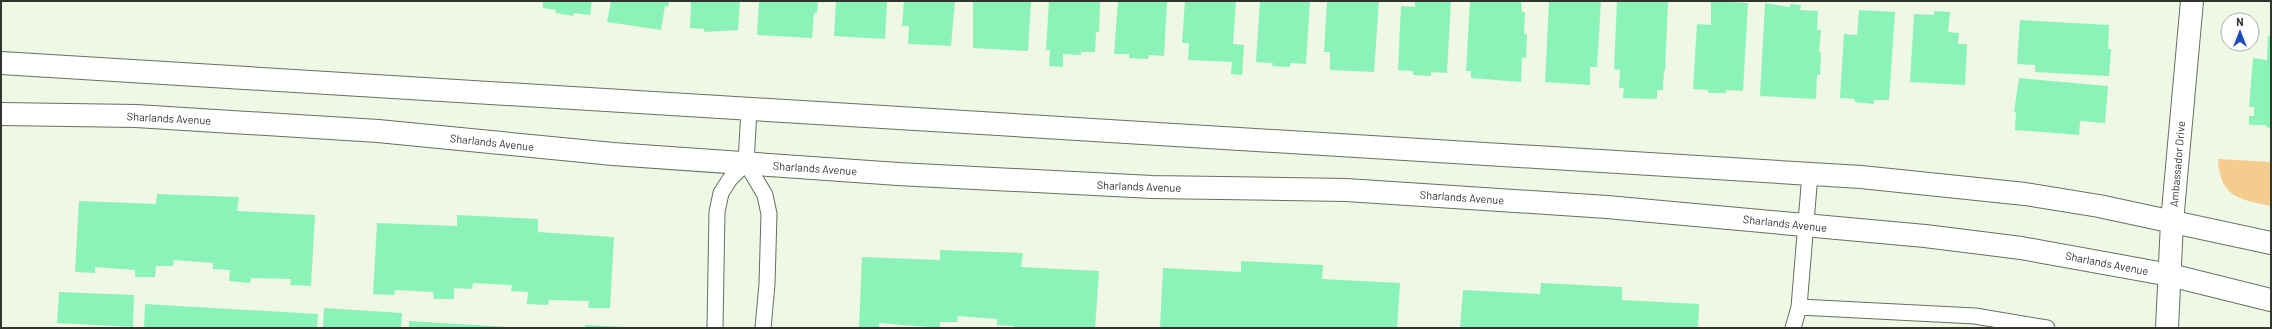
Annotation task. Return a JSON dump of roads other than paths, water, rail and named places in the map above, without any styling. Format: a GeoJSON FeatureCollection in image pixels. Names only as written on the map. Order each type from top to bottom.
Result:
{"type":"FeatureCollection","features":[{"type":"Feature","properties":{"kind":"main road","name":"Ambassador Drive"},"geometry":{"type":"LineString","coordinates":[[2168,328],[2172,222],[2192,1]]}},
{"type":"Feature","properties":{"kind":"main road"},"geometry":{"type":"LineString","coordinates":[[1,63],[1810,174],[1954,186],[2025,194],[2099,206],[2271,243]]}},
{"type":"Feature","properties":{"kind":"main road","name":"Sharlands Avenue"},"geometry":{"type":"LineString","coordinates":[[1,114],[136,116],[378,131],[575,151],[746,164],[1131,186],[1354,190],[1607,207],[1807,225],[2021,248],[2170,275],[2271,300]]}},
{"type":"Feature","properties":{"kind":"lane"},"geometry":{"type":"LineString","coordinates":[[749,108],[746,164],[765,195],[769,214],[767,284],[762,328]]}},
{"type":"Feature","properties":{"kind":"lane"},"geometry":{"type":"LineString","coordinates":[[715,328],[717,220],[721,193],[730,179],[746,164]]}},
{"type":"Feature","properties":{"kind":"lane"},"geometry":{"type":"LineString","coordinates":[[1793,328],[1799,307],[1807,225],[1810,174]]}},
{"type":"Feature","properties":{"kind":"lane"},"geometry":{"type":"LineString","coordinates":[[1799,307],[2047,328]]}}]}
